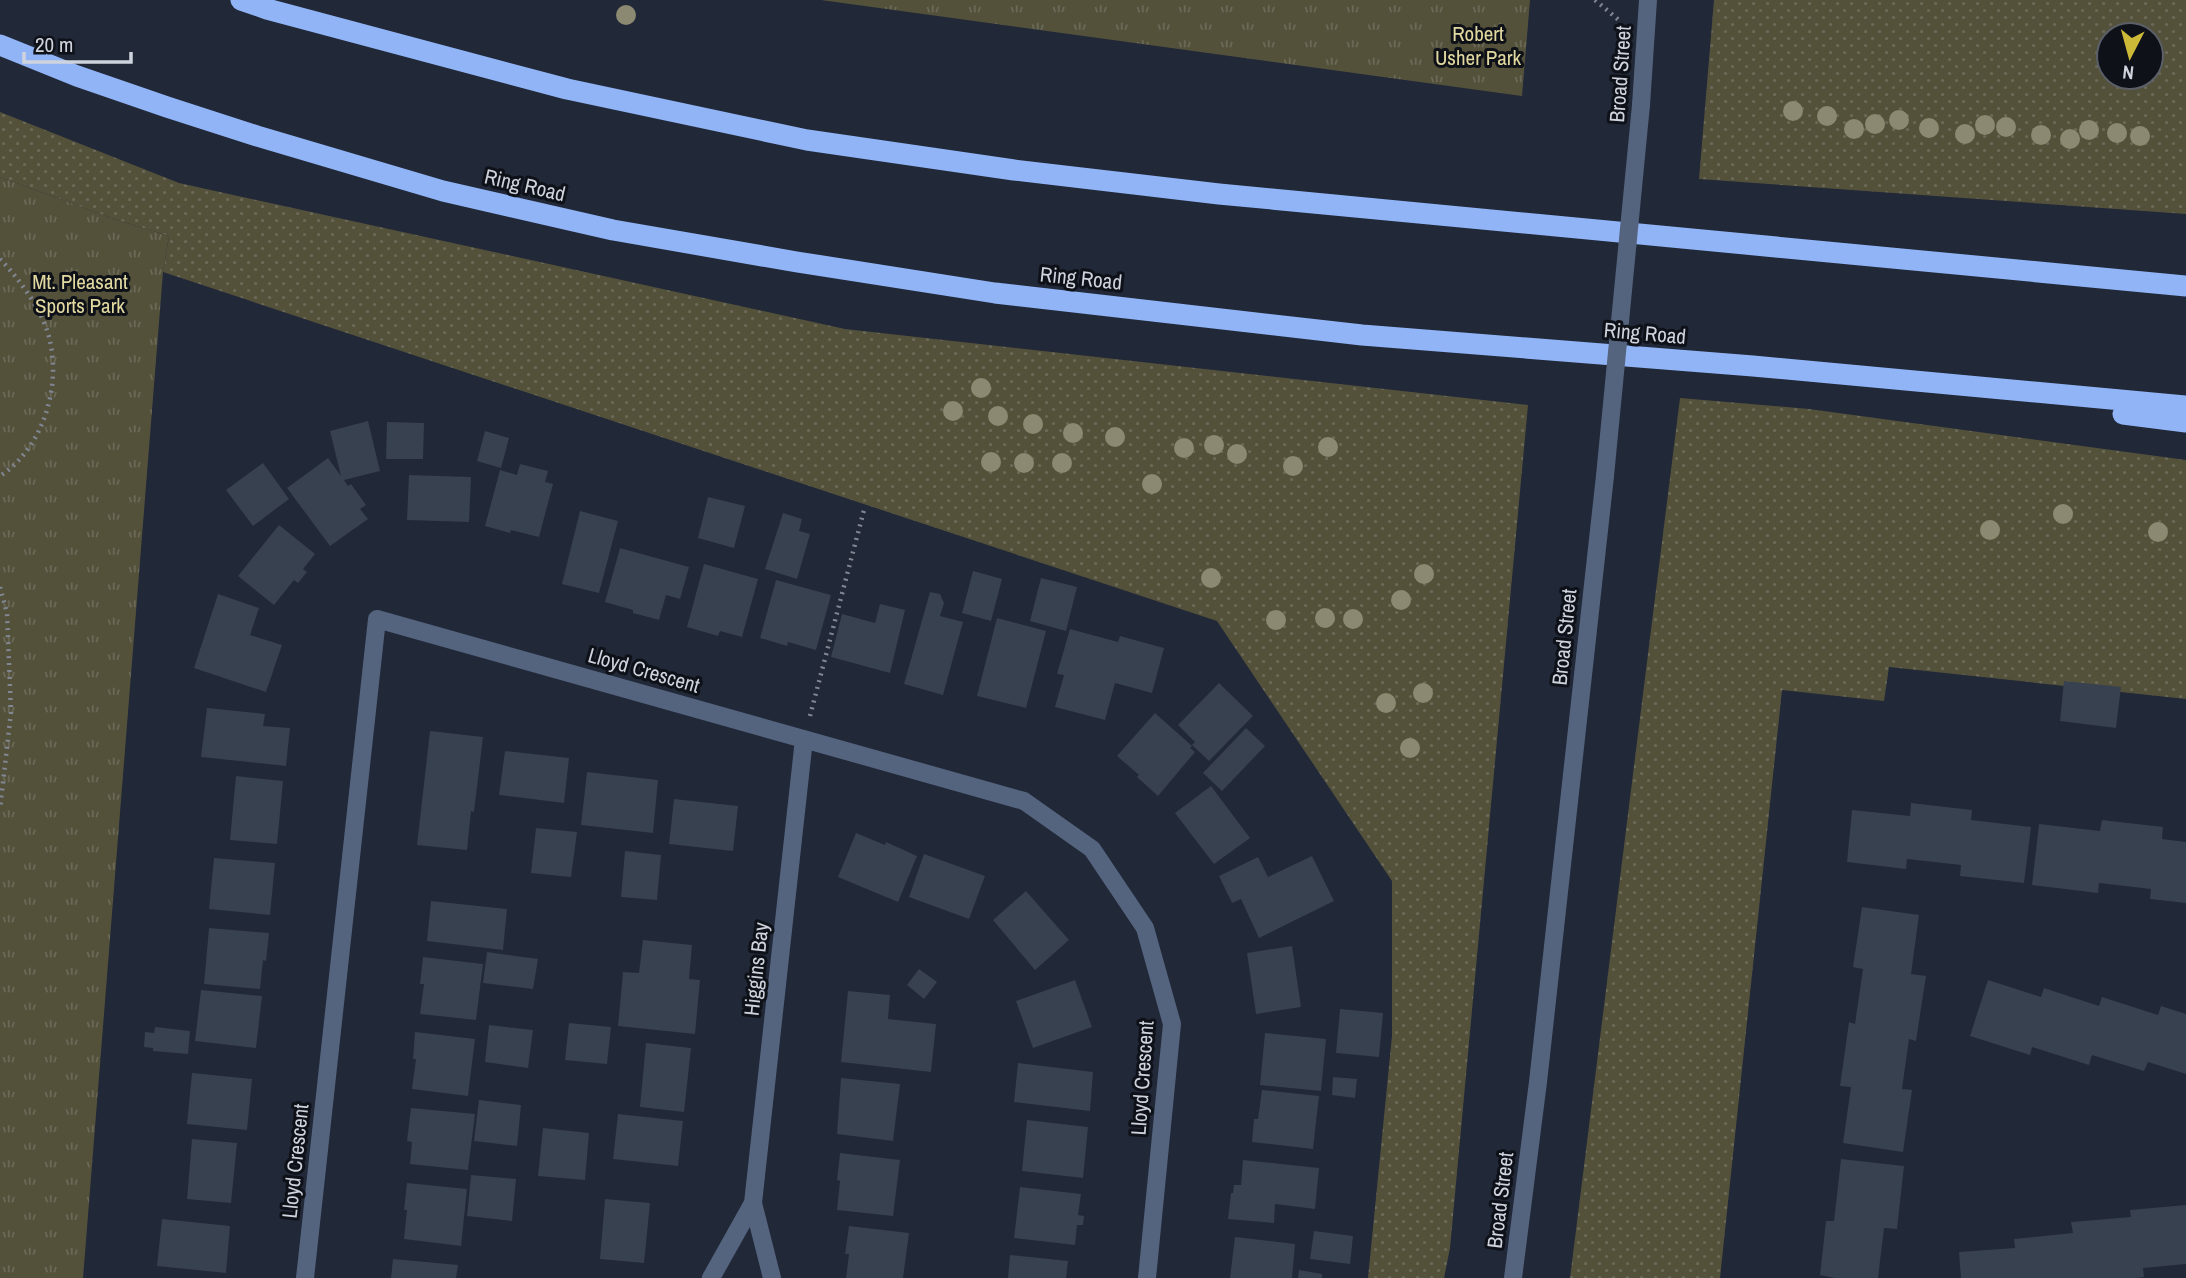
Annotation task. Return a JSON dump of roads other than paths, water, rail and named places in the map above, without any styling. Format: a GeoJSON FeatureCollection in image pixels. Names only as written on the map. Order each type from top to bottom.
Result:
{"type":"FeatureCollection","features":[{"type":"Feature","properties":{"kind":"highway"},"geometry":{"type":"LineString","coordinates":[[241,0],[567,89],[807,141],[1014,170],[1219,194],[2186,286]]}},
{"type":"Feature","properties":{"kind":"highway","name":"Ring Road"},"geometry":{"type":"LineString","coordinates":[[0,46],[90,80],[257,136],[443,191],[613,230],[797,262],[995,293],[1362,335],[1753,366],[2186,406]]}},
{"type":"Feature","properties":{"kind":"highway"},"geometry":{"type":"LineString","coordinates":[[1753,366],[2186,422]]}},
{"type":"Feature","properties":{"kind":"street","name":"Broad Street"},"geometry":{"type":"LineString","coordinates":[[1513,1278],[1538,1082],[1605,476],[1641,105],[1648,0]]}},
{"type":"Feature","properties":{"kind":"street","name":"Lloyd Crescent"},"geometry":{"type":"LineString","coordinates":[[305,1278],[377,619],[1024,801],[1092,849],[1145,928],[1172,1024],[1147,1278]]}},
{"type":"Feature","properties":{"kind":"street","name":"Higgins Bay"},"geometry":{"type":"LineString","coordinates":[[772,1278],[753,1203],[804,739]]}},
{"type":"Feature","properties":{"kind":"street","name":"Higgins Bay"},"geometry":{"type":"LineString","coordinates":[[711,1278],[753,1203]]}},
{"type":"Feature","properties":{"kind":"park label","name":"Robert Usher Park"},"geometry":{"type":"Point","coordinates":[1478,45]}},
{"type":"Feature","properties":{"kind":"park label","name":"Mt. Pleasant Sports Park"},"geometry":{"type":"Point","coordinates":[80,293]}}]}
